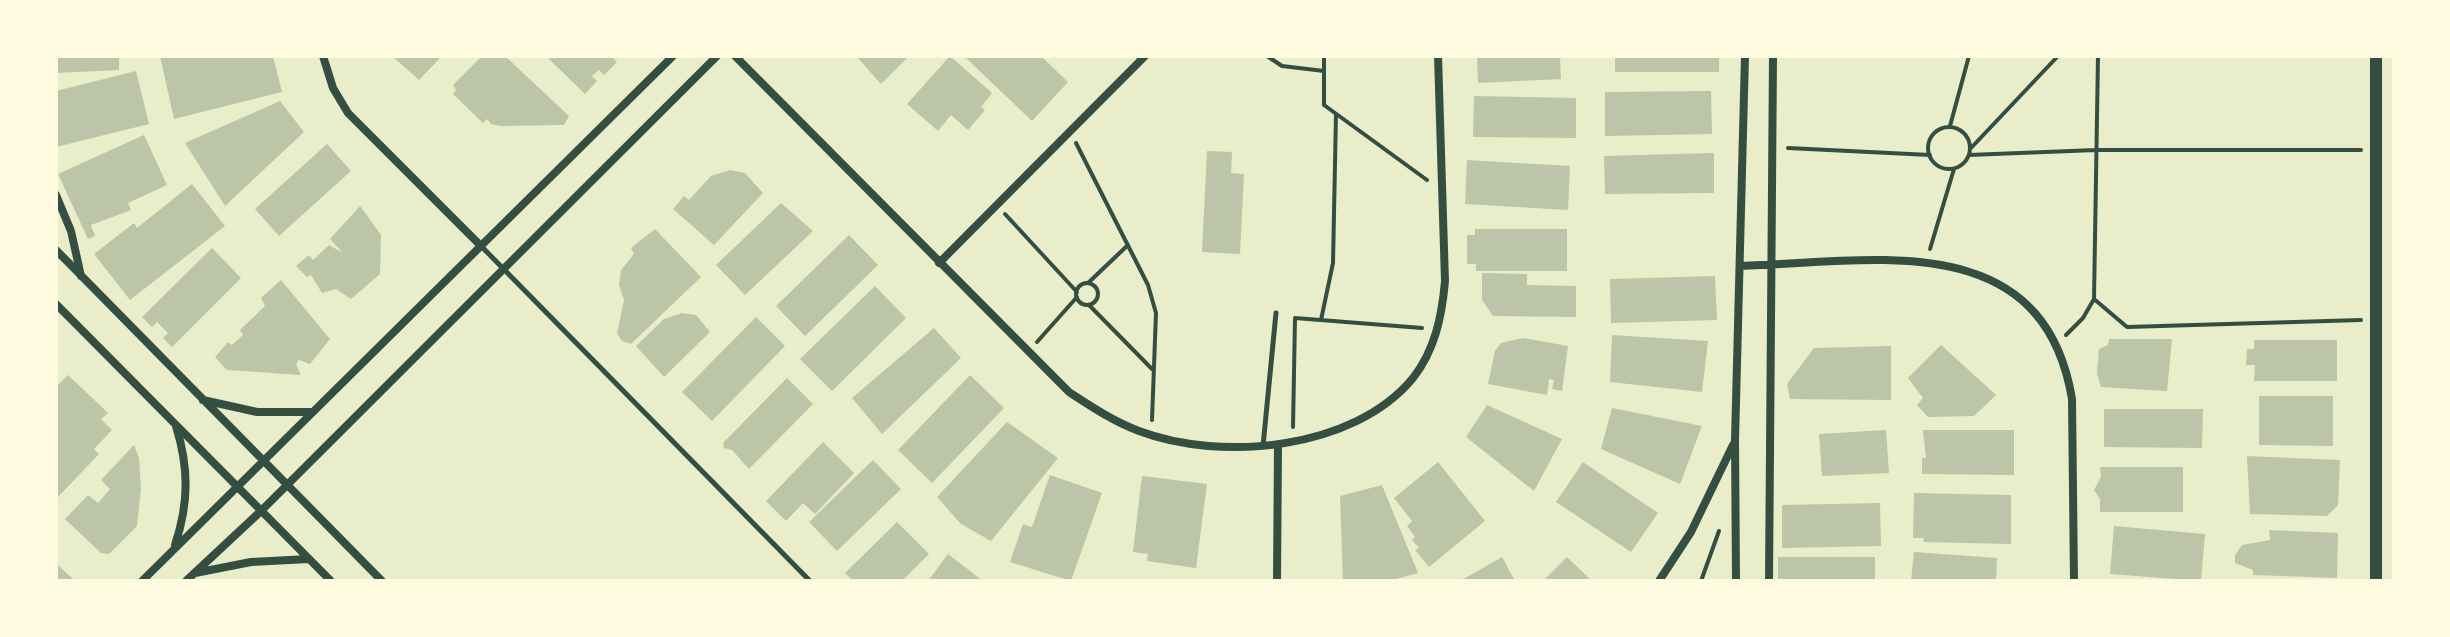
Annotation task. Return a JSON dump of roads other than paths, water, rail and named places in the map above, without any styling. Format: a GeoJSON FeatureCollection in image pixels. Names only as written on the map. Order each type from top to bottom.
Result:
{"type":"FeatureCollection","features":[{"type":"Feature","properties":{"kind":"street"},"geometry":{"type":"LineString","coordinates":[[323,56],[333,88],[348,113],[481,246]]}},
{"type":"Feature","properties":{"kind":"street"},"geometry":{"type":"LineString","coordinates":[[142,581],[673,56]]}},
{"type":"Feature","properties":{"kind":"street"},"geometry":{"type":"LineString","coordinates":[[186,581],[261,511],[717,56]]}},
{"type":"Feature","properties":{"kind":"street"},"geometry":{"type":"LineString","coordinates":[[735,56],[1069,392],[1103,415],[1152,434],[1181,442],[1263,446],[1278,445],[1361,421],[1390,402],[1414,377],[1437,329],[1445,281],[1438,56]]}},
{"type":"Feature","properties":{"kind":"street"},"geometry":{"type":"LineString","coordinates":[[939,263],[1145,56]]}},
{"type":"Feature","properties":{"kind":"street"},"geometry":{"type":"LineString","coordinates":[[1736,581],[1735,440],[1745,56]]}},
{"type":"Feature","properties":{"kind":"street"},"geometry":{"type":"LineString","coordinates":[[1769,581],[1769,265],[1773,56]]}},
{"type":"Feature","properties":{"kind":"street"},"geometry":{"type":"LineString","coordinates":[[2376,56],[2376,581]]}},
{"type":"Feature","properties":{"kind":"street"},"geometry":{"type":"LineString","coordinates":[[56,195],[71,231],[81,277]]}},
{"type":"Feature","properties":{"kind":"street"},"geometry":{"type":"LineString","coordinates":[[56,250],[382,581]]}},
{"type":"Feature","properties":{"kind":"street"},"geometry":{"type":"LineString","coordinates":[[1740,266],[1926,262],[1958,266],[1988,276],[2039,316],[2057,343],[2072,399],[2074,581]]}},
{"type":"Feature","properties":{"kind":"street"},"geometry":{"type":"LineString","coordinates":[[56,304],[331,581]]}},
{"type":"Feature","properties":{"kind":"street"},"geometry":{"type":"LineString","coordinates":[[202,400],[257,412],[313,412]]}},
{"type":"Feature","properties":{"kind":"street"},"geometry":{"type":"LineString","coordinates":[[174,549],[184,518],[188,487],[185,455],[176,425]]}},
{"type":"Feature","properties":{"kind":"street"},"geometry":{"type":"LineString","coordinates":[[1659,581],[1691,532],[1735,440]]}},
{"type":"Feature","properties":{"kind":"street"},"geometry":{"type":"LineString","coordinates":[[1277,581],[1278,445]]}},
{"type":"Feature","properties":{"kind":"street"},"geometry":{"type":"LineString","coordinates":[[194,573],[251,562],[309,559]]}},
{"type":"Feature","properties":{"kind":"lane"},"geometry":{"type":"LineString","coordinates":[[481,246],[810,581]]}},
{"type":"Feature","properties":{"kind":"lane"},"geometry":{"type":"LineString","coordinates":[[1263,446],[1276,313]]}}]}
